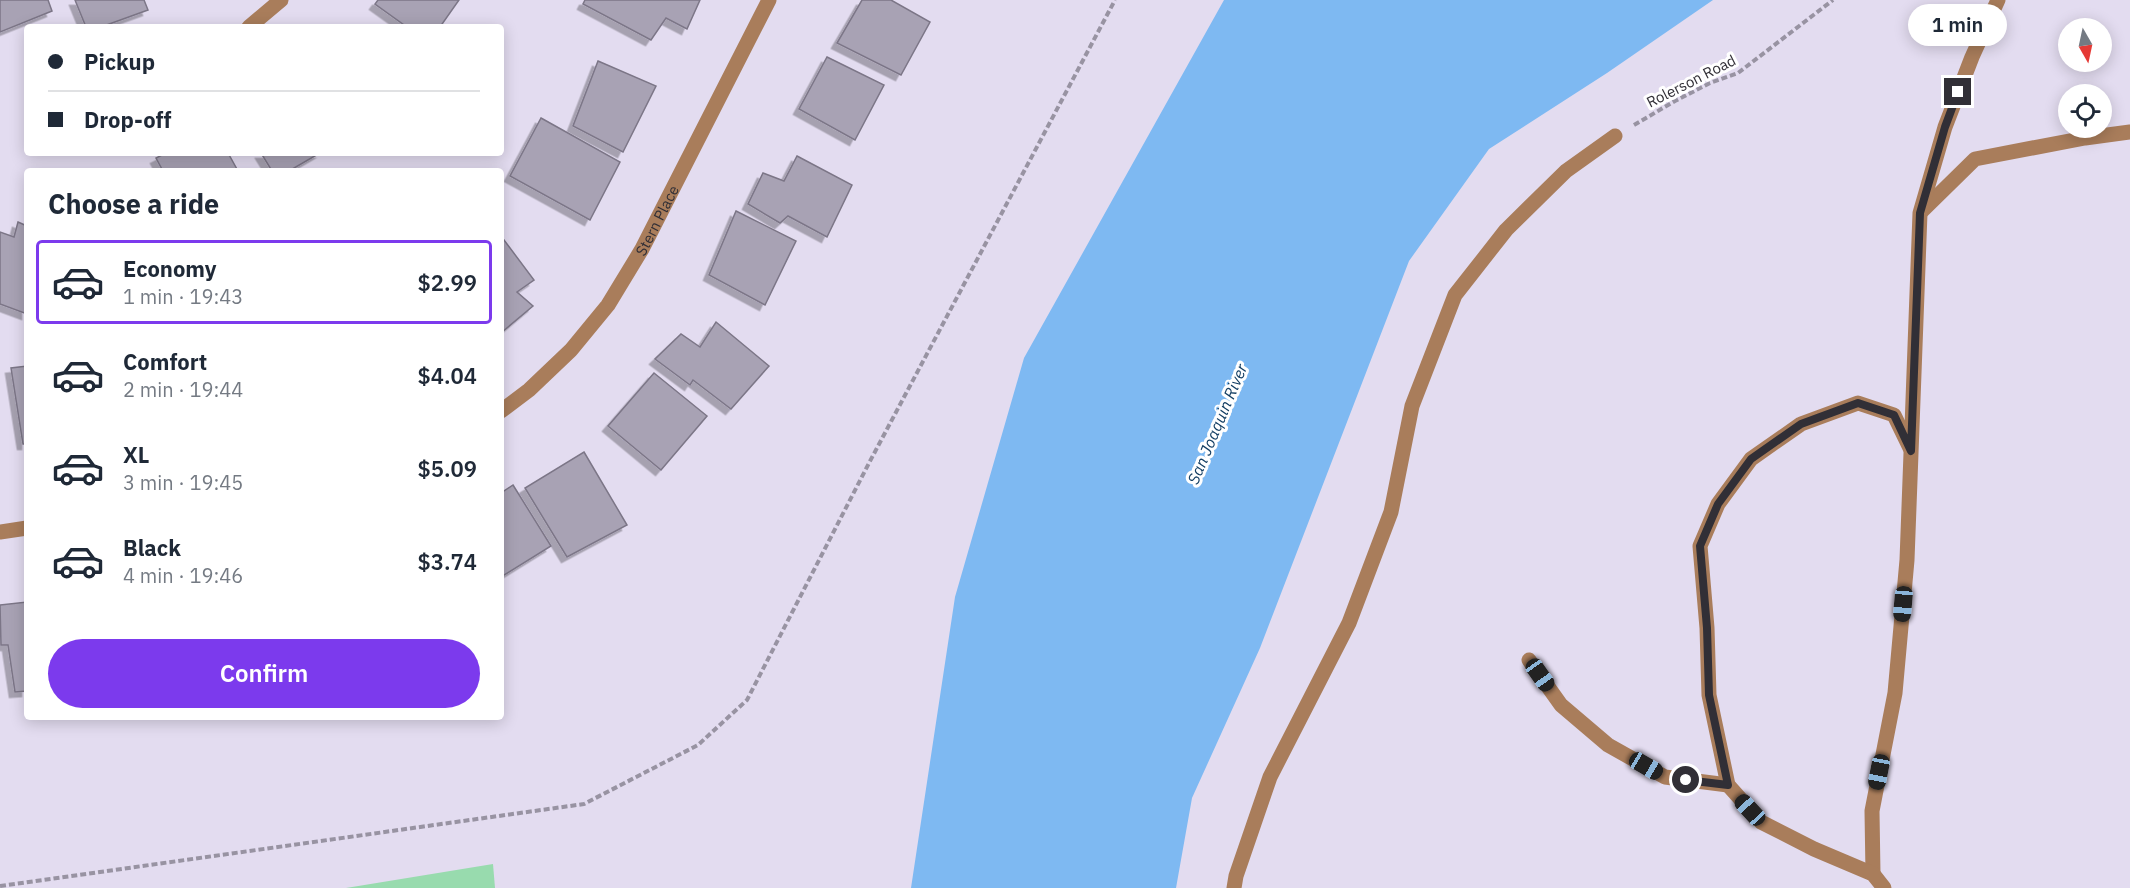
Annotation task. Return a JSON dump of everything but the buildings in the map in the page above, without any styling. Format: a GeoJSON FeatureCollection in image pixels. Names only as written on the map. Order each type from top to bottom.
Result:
{"type":"FeatureCollection","features":[{"type":"Feature","properties":{"kind":"street"},"geometry":{"type":"LineString","coordinates":[[253,24],[281,0]]}},
{"type":"Feature","properties":{"kind":"street","name":"Stern Place"},"geometry":{"type":"LineString","coordinates":[[504,409],[529,390],[571,350],[608,305],[642,249],[769,0]]}},
{"type":"Feature","properties":{"kind":"street"},"geometry":{"type":"LineString","coordinates":[[1873,874],[1872,812],[1895,693],[1907,560],[1920,213],[1945,127],[1972,57],[1998,0]]}},
{"type":"Feature","properties":{"kind":"street"},"geometry":{"type":"LineString","coordinates":[[1920,213],[1975,159],[2085,138],[2130,132]]}},
{"type":"Feature","properties":{"kind":"street"},"geometry":{"type":"LineString","coordinates":[[1234,888],[1270,777],[1349,623],[1391,512],[1412,406],[1455,295],[1506,230],[1521,215],[1566,171],[1615,136]]}},
{"type":"Feature","properties":{"kind":"street"},"geometry":{"type":"LineString","coordinates":[[1884,888],[1873,874],[1814,849],[1761,822],[1728,785],[1709,695],[1707,628],[1700,546],[1718,504],[1751,459],[1801,424],[1858,403],[1894,415],[1911,451]]}},
{"type":"Feature","properties":{"kind":"street"},"geometry":{"type":"LineString","coordinates":[[0,532],[24,528]]}},
{"type":"Feature","properties":{"kind":"street"},"geometry":{"type":"LineString","coordinates":[[1529,660],[1561,705],[1608,745],[1665,777],[1728,785]]}},
{"type":"Feature","properties":{"kind":"path"},"geometry":{"type":"LineString","coordinates":[[0,886],[585,804],[698,745],[747,700],[1115,0]]}},
{"type":"Feature","properties":{"kind":"path","name":"Rolerson Road"},"geometry":{"type":"LineString","coordinates":[[1615,136],[1675,101],[1738,73],[1833,0]]}},
{"type":"Feature","properties":{"kind":"green space"},"geometry":{"type":"Polygon","coordinates":[[[493,864],[495,888],[346,888],[493,864]]]}},
{"type":"Feature","properties":{"kind":"water","name":"San Joaquin River"},"geometry":{"type":"Polygon","coordinates":[[[1224,0],[1713,0],[1607,73],[1489,149],[1409,261],[1260,648],[1192,798],[1176,888],[911,888],[955,597],[1024,358],[1224,0]]]}},
{"type":"Feature","properties":{"kind":"route"},"geometry":{"type":"LineString","coordinates":[[1686,780],[1728,785],[1709,695],[1707,628],[1700,546],[1718,504],[1751,459],[1801,424],[1858,403],[1894,415],[1911,451],[1920,213],[1945,127],[1958,92]]}}]}
